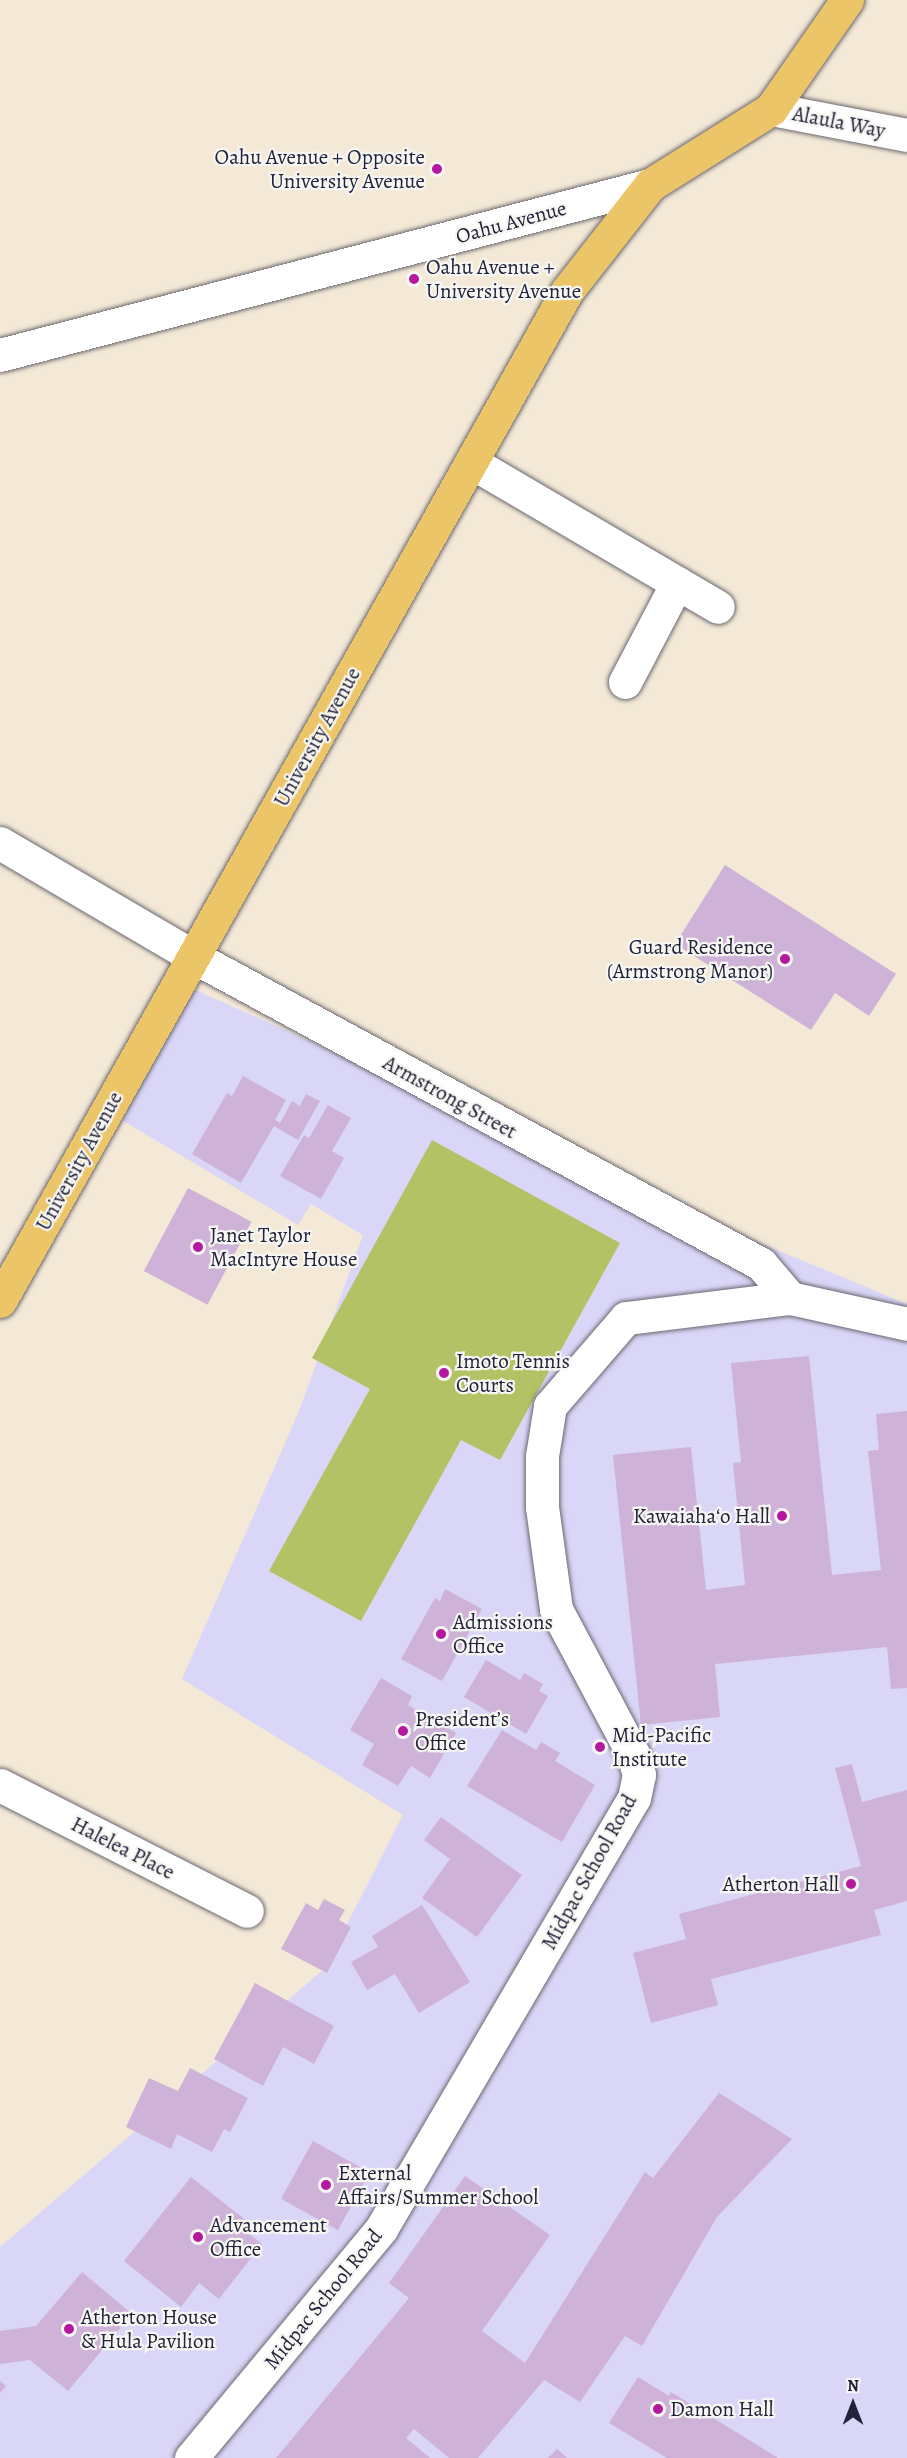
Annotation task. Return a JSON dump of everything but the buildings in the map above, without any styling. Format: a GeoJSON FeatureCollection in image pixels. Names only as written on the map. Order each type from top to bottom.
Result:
{"type":"FeatureCollection","features":[{"type":"Feature","properties":{"kind":"main road","name":"Oahu Avenue"},"geometry":{"type":"LineString","coordinates":[[650,185],[771,109],[847,0]]}},
{"type":"Feature","properties":{"kind":"main road","name":"University Avenue"},"geometry":{"type":"LineString","coordinates":[[0,1301],[567,291],[650,185]]}},
{"type":"Feature","properties":{"kind":"street","name":"Alaula Way"},"geometry":{"type":"LineString","coordinates":[[771,109],[907,135]]}},
{"type":"Feature","properties":{"kind":"street","name":"Oahu Avenue"},"geometry":{"type":"LineString","coordinates":[[0,355],[650,185]]}},
{"type":"Feature","properties":{"kind":"street"},"geometry":{"type":"LineString","coordinates":[[471,462],[718,607]]}},
{"type":"Feature","properties":{"kind":"street"},"geometry":{"type":"LineString","coordinates":[[625,682],[677,583]]}},
{"type":"Feature","properties":{"kind":"street","name":"Armstrong Street"},"geometry":{"type":"LineString","coordinates":[[0,843],[194,957],[761,1264],[790,1298]]}},
{"type":"Feature","properties":{"kind":"street"},"geometry":{"type":"LineString","coordinates":[[790,1298],[907,1324]]}},
{"type":"Feature","properties":{"kind":"street","name":"Midpac School Road"},"geometry":{"type":"LineString","coordinates":[[191,2458],[381,2229],[634,1798],[639,1775],[633,1755],[556,1609],[542,1507],[542,1456],[549,1406],[626,1318],[790,1298]]}},
{"type":"Feature","properties":{"kind":"street","name":"Halelea Place"},"geometry":{"type":"LineString","coordinates":[[0,1785],[247,1911]]}},
{"type":"Feature","properties":{"kind":"shaded area","name":"Mid-Pacific Institute"},"geometry":{"type":"Polygon","coordinates":[[[178,982],[746,1237],[907,1304],[907,2458],[0,2458],[0,2247],[324,1969],[403,1815],[182,1679],[299,1411],[363,1235],[311,1204],[298,1225],[120,1119],[178,982]]]}},
{"type":"Feature","properties":{"kind":"green space","name":"Imoto Tennis Courts"},"geometry":{"type":"Polygon","coordinates":[[[432,1140],[620,1243],[500,1460],[461,1440],[361,1621],[269,1571],[370,1389],[312,1358],[432,1140]]]}},
{"type":"Feature","properties":{"kind":"place","name":"Oahu Avenue + Opposite University Avenue"},"geometry":{"type":"Point","coordinates":[437,169]}},
{"type":"Feature","properties":{"kind":"place","name":"Oahu Avenue + University Avenue"},"geometry":{"type":"Point","coordinates":[414,279]}},
{"type":"Feature","properties":{"kind":"place","name":"Guard Residence (Armstrong Manor)"},"geometry":{"type":"Point","coordinates":[785,959]}},
{"type":"Feature","properties":{"kind":"place","name":"Janet Taylor MacIntyre House"},"geometry":{"type":"Point","coordinates":[198,1247]}},
{"type":"Feature","properties":{"kind":"place","name":"Imoto Tennis Courts"},"geometry":{"type":"Point","coordinates":[444,1373]}},
{"type":"Feature","properties":{"kind":"place","name":"Kawaiahaʻo Hall"},"geometry":{"type":"Point","coordinates":[782,1516]}},
{"type":"Feature","properties":{"kind":"place","name":"Admissions Office"},"geometry":{"type":"Point","coordinates":[441,1634]}},
{"type":"Feature","properties":{"kind":"place","name":"President’s Office"},"geometry":{"type":"Point","coordinates":[403,1731]}},
{"type":"Feature","properties":{"kind":"place","name":"Mid-Pacific Institute"},"geometry":{"type":"Point","coordinates":[600,1747]}},
{"type":"Feature","properties":{"kind":"place","name":"Atherton Hall"},"geometry":{"type":"Point","coordinates":[851,1884]}},
{"type":"Feature","properties":{"kind":"place","name":"External Affairs/Summer School"},"geometry":{"type":"Point","coordinates":[326,2185]}},
{"type":"Feature","properties":{"kind":"place","name":"Advancement Office"},"geometry":{"type":"Point","coordinates":[198,2237]}},
{"type":"Feature","properties":{"kind":"place","name":"Atherton House & Hula Pavilion"},"geometry":{"type":"Point","coordinates":[69,2329]}},
{"type":"Feature","properties":{"kind":"place","name":"Damon Hall"},"geometry":{"type":"Point","coordinates":[658,2409]}}]}
